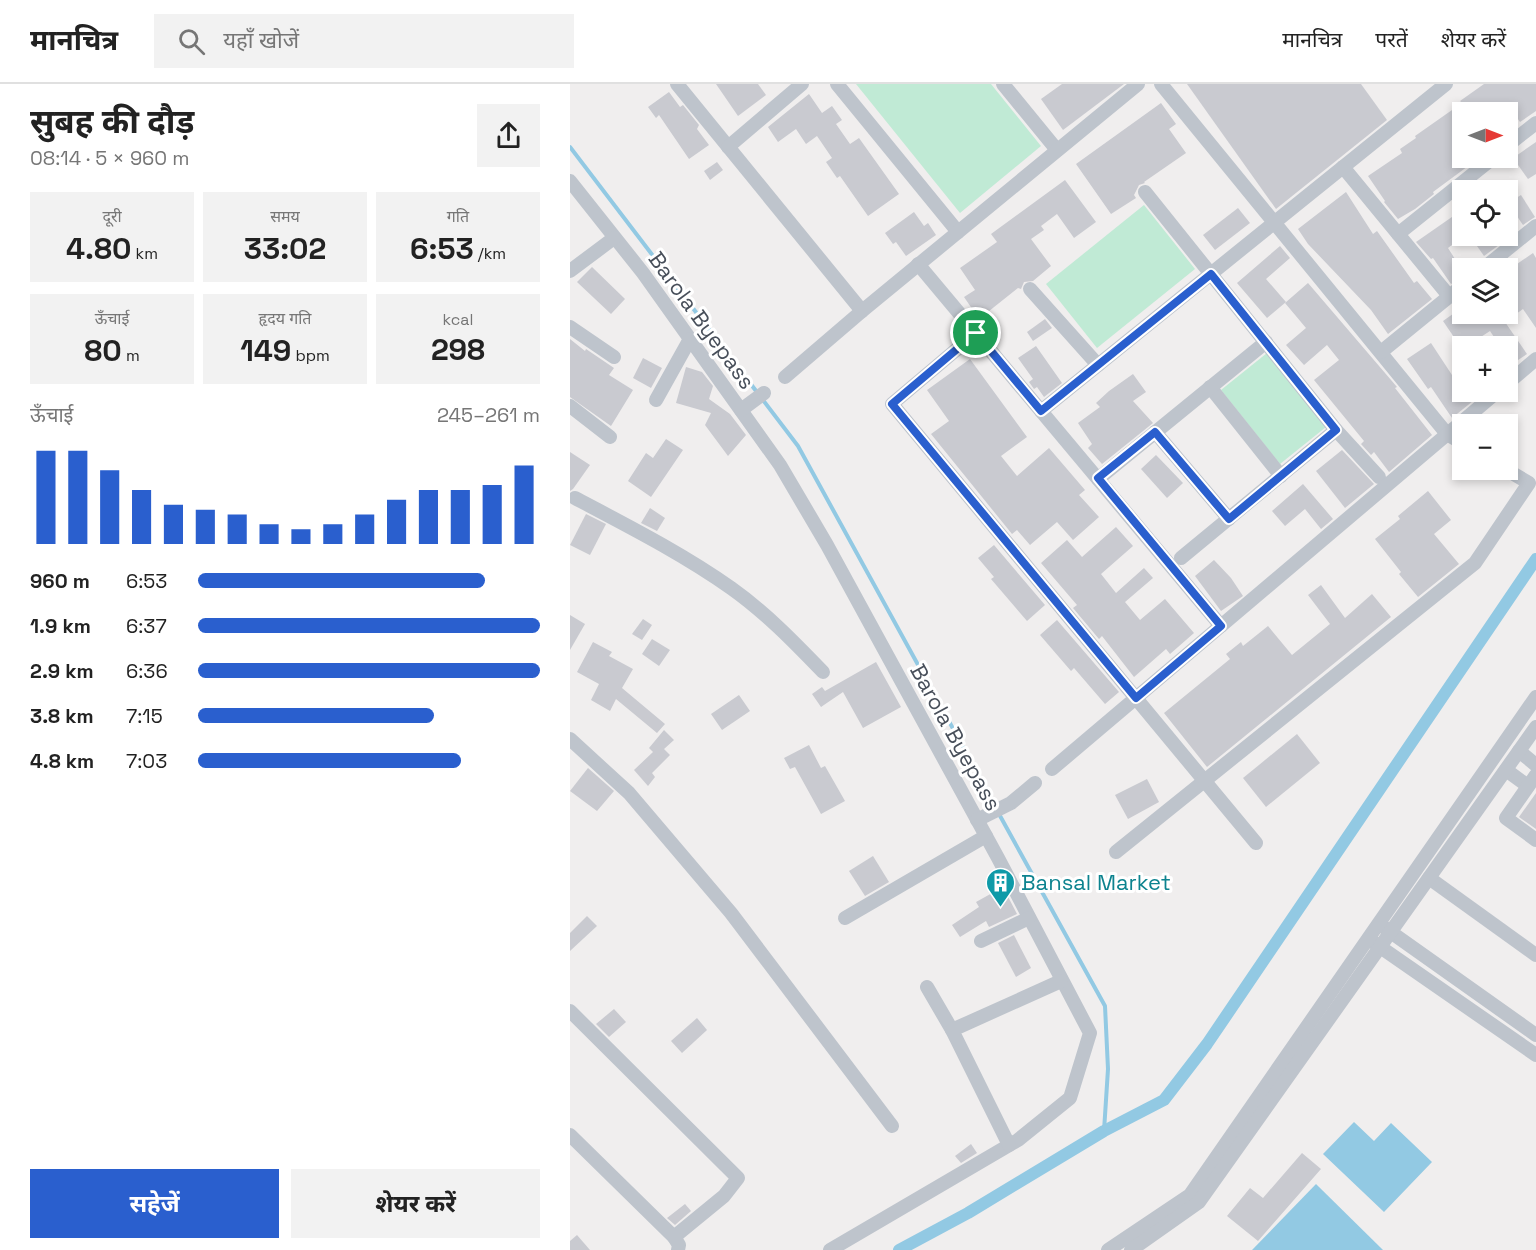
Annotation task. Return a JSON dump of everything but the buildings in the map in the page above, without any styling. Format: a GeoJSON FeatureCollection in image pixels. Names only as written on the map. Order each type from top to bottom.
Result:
{"type":"FeatureCollection","features":[{"type":"Feature","properties":{"kind":"street"},"geometry":{"type":"LineString","coordinates":[[677,84],[862,311]]}},
{"type":"Feature","properties":{"kind":"street"},"geometry":{"type":"LineString","coordinates":[[728,147],[802,84]]}},
{"type":"Feature","properties":{"kind":"street"},"geometry":{"type":"LineString","coordinates":[[837,84],[958,232]]}},
{"type":"Feature","properties":{"kind":"street"},"geometry":{"type":"LineString","coordinates":[[1004,84],[1057,150]]}},
{"type":"Feature","properties":{"kind":"street"},"geometry":{"type":"LineString","coordinates":[[785,377],[918,264],[1138,84]]}},
{"type":"Feature","properties":{"kind":"street"},"geometry":{"type":"LineString","coordinates":[[1161,84],[1447,434],[1452,437]]}},
{"type":"Feature","properties":{"kind":"street"},"geometry":{"type":"LineString","coordinates":[[1041,411],[1446,84]]}},
{"type":"Feature","properties":{"kind":"street"},"geometry":{"type":"LineString","coordinates":[[1518,138],[1536,123]]}},
{"type":"Feature","properties":{"kind":"street"},"geometry":{"type":"LineString","coordinates":[[1342,167],[1449,296]]}},
{"type":"Feature","properties":{"kind":"street"},"geometry":{"type":"LineString","coordinates":[[1398,234],[1480,168]]}},
{"type":"Feature","properties":{"kind":"street","name":"Barola Byepass"},"geometry":{"type":"LineString","coordinates":[[570,181],[690,339],[780,465],[982,818],[986,837],[1090,1033],[1070,1098],[1009,1145],[830,1250]]}},
{"type":"Feature","properties":{"kind":"street"},"geometry":{"type":"LineString","coordinates":[[1145,192],[1336,430],[1379,477]]}},
{"type":"Feature","properties":{"kind":"street"},"geometry":{"type":"LineString","coordinates":[[1496,258],[1536,226]]}},
{"type":"Feature","properties":{"kind":"street"},"geometry":{"type":"LineString","coordinates":[[570,271],[614,238]]}},
{"type":"Feature","properties":{"kind":"street"},"geometry":{"type":"LineString","coordinates":[[918,264],[1221,626]]}},
{"type":"Feature","properties":{"kind":"street"},"geometry":{"type":"LineString","coordinates":[[1030,289],[1098,365]]}},
{"type":"Feature","properties":{"kind":"street"},"geometry":{"type":"LineString","coordinates":[[1381,352],[1452,294]]}},
{"type":"Feature","properties":{"kind":"street"},"geometry":{"type":"LineString","coordinates":[[570,327],[614,357]]}},
{"type":"Feature","properties":{"kind":"street"},"geometry":{"type":"LineString","coordinates":[[976,333],[892,404],[1256,843]]}},
{"type":"Feature","properties":{"kind":"street"},"geometry":{"type":"LineString","coordinates":[[656,400],[690,339]]}},
{"type":"Feature","properties":{"kind":"street"},"geometry":{"type":"LineString","coordinates":[[1098,478],[1266,342]]}},
{"type":"Feature","properties":{"kind":"street"},"geometry":{"type":"LineString","coordinates":[[1518,374],[1536,359]]}},
{"type":"Feature","properties":{"kind":"street"},"geometry":{"type":"LineString","coordinates":[[1210,387],[1281,476]]}},
{"type":"Feature","properties":{"kind":"street"},"geometry":{"type":"LineString","coordinates":[[741,410],[764,393]]}},
{"type":"Feature","properties":{"kind":"street"},"geometry":{"type":"LineString","coordinates":[[1052,769],[1485,402]]}},
{"type":"Feature","properties":{"kind":"street"},"geometry":{"type":"LineString","coordinates":[[570,406],[610,437]]}},
{"type":"Feature","properties":{"kind":"street"},"geometry":{"type":"LineString","coordinates":[[1181,558],[1336,430]]}},
{"type":"Feature","properties":{"kind":"street"},"geometry":{"type":"LineString","coordinates":[[1155,432],[1229,519]]}},
{"type":"Feature","properties":{"kind":"street"},"geometry":{"type":"LineString","coordinates":[[1116,852],[1475,563],[1529,483],[1518,476]]}},
{"type":"Feature","properties":{"kind":"street"},"geometry":{"type":"LineString","coordinates":[[572,501],[644,535],[731,588],[776,624],[823,672]]}},
{"type":"Feature","properties":{"kind":"street"},"geometry":{"type":"LineString","coordinates":[[1108,1250],[1190,1195],[1536,697]]}},
{"type":"Feature","properties":{"kind":"street"},"geometry":{"type":"LineString","coordinates":[[1131,1250],[1199,1202],[1536,727]]}},
{"type":"Feature","properties":{"kind":"street"},"geometry":{"type":"LineString","coordinates":[[570,739],[629,793],[723,904],[892,1126]]}},
{"type":"Feature","properties":{"kind":"street"},"geometry":{"type":"LineString","coordinates":[[1519,752],[1536,765]]}},
{"type":"Feature","properties":{"kind":"street"},"geometry":{"type":"LineString","coordinates":[[1506,770],[1532,781],[1506,818],[1536,840]]}},
{"type":"Feature","properties":{"kind":"street"},"geometry":{"type":"LineString","coordinates":[[982,818],[1011,803],[1035,783]]}},
{"type":"Feature","properties":{"kind":"street"},"geometry":{"type":"LineString","coordinates":[[845,918],[986,837]]}},
{"type":"Feature","properties":{"kind":"street"},"geometry":{"type":"LineString","coordinates":[[1429,878],[1536,955]]}},
{"type":"Feature","properties":{"kind":"street"},"geometry":{"type":"LineString","coordinates":[[981,941],[1029,918]]}},
{"type":"Feature","properties":{"kind":"street"},"geometry":{"type":"LineString","coordinates":[[1378,924],[1536,1035]]}},
{"type":"Feature","properties":{"kind":"street"},"geometry":{"type":"LineString","coordinates":[[1368,939],[1536,1055]]}},
{"type":"Feature","properties":{"kind":"street"},"geometry":{"type":"LineString","coordinates":[[952,1030],[1061,981]]}},
{"type":"Feature","properties":{"kind":"street"},"geometry":{"type":"LineString","coordinates":[[927,987],[952,1030],[1009,1145]]}},
{"type":"Feature","properties":{"kind":"street"},"geometry":{"type":"LineString","coordinates":[[570,1011],[572,1016],[738,1178],[724,1196],[676,1243],[570,1135]]}},
{"type":"Feature","properties":{"kind":"green space"},"geometry":{"type":"Polygon","coordinates":[[[856,84],[991,84],[1041,146],[960,213],[856,84]]]}},
{"type":"Feature","properties":{"kind":"green space"},"geometry":{"type":"Polygon","coordinates":[[[1144,205],[1195,269],[1097,348],[1046,284],[1144,205]]]}},
{"type":"Feature","properties":{"kind":"green space"},"geometry":{"type":"Polygon","coordinates":[[[1267,353],[1326,427],[1280,464],[1221,390],[1267,353]]]}},
{"type":"Feature","properties":{"kind":"water"},"geometry":{"type":"Polygon","coordinates":[[[1354,1122],[1374,1141],[1391,1123],[1432,1162],[1384,1212],[1323,1154],[1354,1122]]]}},
{"type":"Feature","properties":{"kind":"water"},"geometry":{"type":"Polygon","coordinates":[[[1316,1184],[1383,1250],[1252,1250],[1316,1184]]]}},
{"type":"Feature","properties":{"kind":"waterway"},"geometry":{"type":"LineString","coordinates":[[570,147],[798,446],[996,807]]}},
{"type":"Feature","properties":{"kind":"waterway"},"geometry":{"type":"LineString","coordinates":[[899,1250],[968,1213],[1104,1131],[1164,1100],[1207,1044],[1536,559]]}},
{"type":"Feature","properties":{"kind":"waterway"},"geometry":{"type":"LineString","coordinates":[[999,814],[1105,1006],[1108,1069],[1104,1131]]}},
{"type":"Feature","properties":{"kind":"place","name":"Bansal Market"},"geometry":{"type":"Point","coordinates":[1000,908]}},
{"type":"Feature","properties":{"kind":"route"},"geometry":{"type":"LineString","coordinates":[[1211,274],[1336,430],[1229,519],[1155,432],[1098,478],[1221,626],[1136,698],[892,404],[976,333],[1041,411],[1211,274]]}}]}
